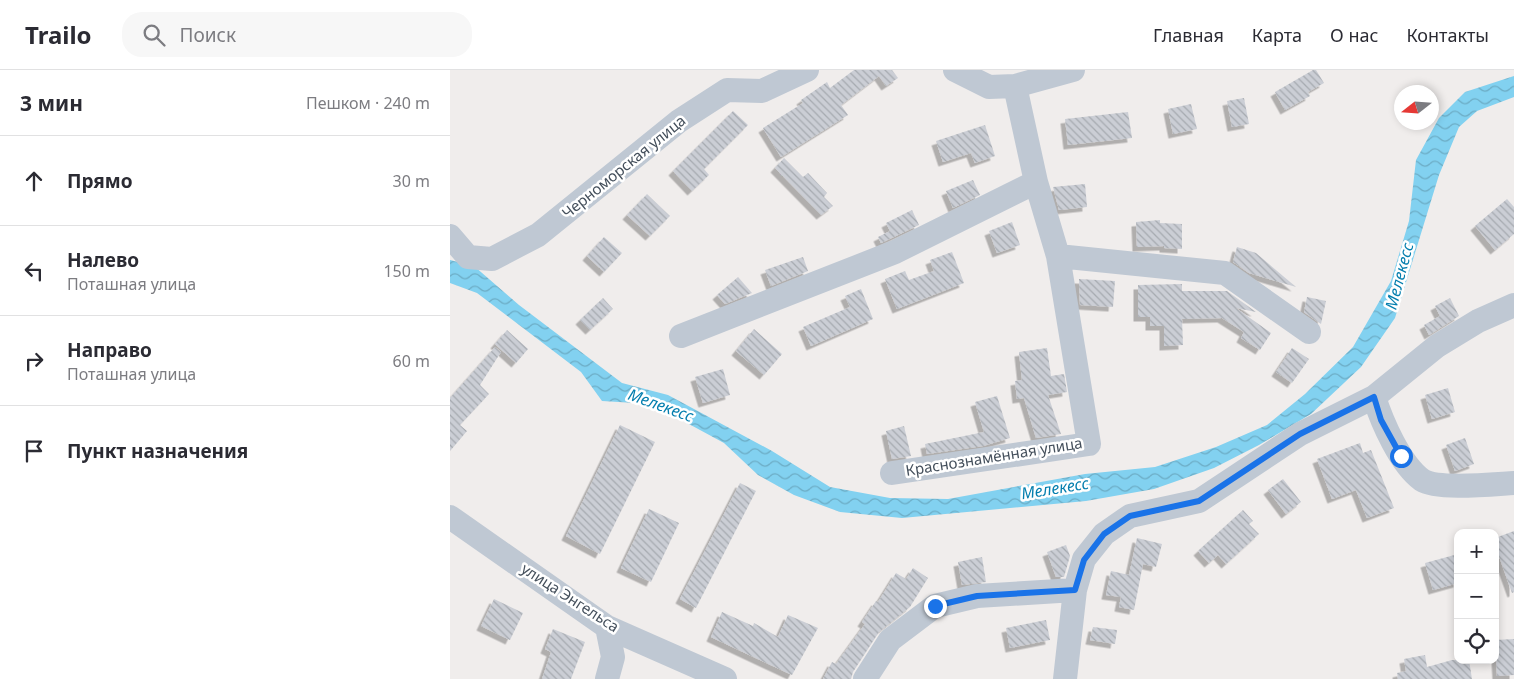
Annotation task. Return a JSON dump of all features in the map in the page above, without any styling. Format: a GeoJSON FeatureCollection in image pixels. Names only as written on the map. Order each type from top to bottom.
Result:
{"type":"FeatureCollection","features":[{"type":"Feature","properties":{"kind":"street","name":"Черноморская улица"},"geometry":{"type":"LineString","coordinates":[[450,236],[468,257],[492,259],[505,254],[538,235],[679,121],[726,90],[762,91],[807,70]]}},
{"type":"Feature","properties":{"kind":"street"},"geometry":{"type":"LineString","coordinates":[[955,70],[989,87],[1015,86],[1073,70]]}},
{"type":"Feature","properties":{"kind":"street","name":"Краснознамённая улица"},"geometry":{"type":"LineString","coordinates":[[892,473],[1089,444],[1058,256],[1036,182],[1015,86]]}},
{"type":"Feature","properties":{"kind":"street"},"geometry":{"type":"LineString","coordinates":[[682,336],[895,252],[1036,182]]}},
{"type":"Feature","properties":{"kind":"street"},"geometry":{"type":"LineString","coordinates":[[1058,256],[1225,273],[1309,332]]}},
{"type":"Feature","properties":{"kind":"street"},"geometry":{"type":"LineString","coordinates":[[1065,679],[1075,590],[1084,560],[1104,534],[1130,516],[1199,501],[1300,434],[1374,397],[1437,346],[1478,321],[1514,305]]}},
{"type":"Feature","properties":{"kind":"street"},"geometry":{"type":"LineString","coordinates":[[1374,397],[1381,420],[1401,456],[1423,480],[1455,486],[1514,483]]}},
{"type":"Feature","properties":{"kind":"street","name":"улица Энгельса"},"geometry":{"type":"LineString","coordinates":[[450,517],[607,627],[725,679]]}},
{"type":"Feature","properties":{"kind":"street"},"geometry":{"type":"LineString","coordinates":[[865,679],[890,640],[935,606],[977,596],[1075,590]]}},
{"type":"Feature","properties":{"kind":"street"},"geometry":{"type":"LineString","coordinates":[[607,627],[613,657],[608,679]]}},
{"type":"Feature","properties":{"kind":"water","name":"Мелекесс"},"geometry":{"type":"Polygon","coordinates":[[[1514,76],[1514,97],[1477,111],[1459,127],[1439,175],[1395,318],[1361,367],[1311,414],[1259,445],[1214,468],[1154,489],[1086,501],[902,518],[840,512],[794,495],[758,475],[724,443],[652,404],[602,401],[581,372],[477,293],[450,283],[450,260],[474,266],[519,305],[622,383],[668,395],[772,451],[830,487],[890,498],[948,499],[1085,474],[1155,467],[1216,447],[1267,425],[1305,394],[1353,347],[1391,281],[1409,221],[1416,160],[1432,130],[1439,130],[1439,118],[1465,92],[1514,76]]]}},
{"type":"Feature","properties":{"kind":"building"},"geometry":{"type":"Polygon","coordinates":[[[854,70],[892,70],[898,78],[886,86],[879,76],[841,105],[848,115],[781,157],[763,128],[803,103],[801,100],[827,82],[830,88],[854,70]]]}},
{"type":"Feature","properties":{"kind":"building"},"geometry":{"type":"Polygon","coordinates":[[[1316,70],[1324,83],[1308,92],[1310,96],[1285,110],[1275,92],[1316,70]]]}},
{"type":"Feature","properties":{"kind":"building"},"geometry":{"type":"Polygon","coordinates":[[[1244,98],[1249,124],[1232,127],[1227,101],[1244,98]]]}},
{"type":"Feature","properties":{"kind":"building"},"geometry":{"type":"Polygon","coordinates":[[[1191,104],[1197,129],[1173,134],[1168,109],[1191,104]]]}},
{"type":"Feature","properties":{"kind":"building"},"geometry":{"type":"Polygon","coordinates":[[[733,111],[748,125],[704,169],[709,175],[692,191],[673,171],[733,111]]]}},
{"type":"Feature","properties":{"kind":"building"},"geometry":{"type":"Polygon","coordinates":[[[1128,112],[1132,138],[1068,145],[1065,119],[1128,112]]]}},
{"type":"Feature","properties":{"kind":"building"},"geometry":{"type":"Polygon","coordinates":[[[985,125],[995,156],[975,163],[971,153],[943,162],[936,141],[985,125]]]}},
{"type":"Feature","properties":{"kind":"building"},"geometry":{"type":"Polygon","coordinates":[[[784,158],[803,177],[808,173],[827,193],[824,197],[833,206],[821,215],[775,168],[784,158]]]}},
{"type":"Feature","properties":{"kind":"building"},"geometry":{"type":"Polygon","coordinates":[[[973,180],[980,195],[953,208],[946,191],[973,180]]]}},
{"type":"Feature","properties":{"kind":"building"},"geometry":{"type":"Polygon","coordinates":[[[1085,184],[1087,207],[1059,210],[1053,187],[1085,184]]]}},
{"type":"Feature","properties":{"kind":"building"},"geometry":{"type":"Polygon","coordinates":[[[647,194],[670,216],[650,236],[627,215],[647,194]]]}},
{"type":"Feature","properties":{"kind":"building"},"geometry":{"type":"Polygon","coordinates":[[[1507,199],[1514,207],[1514,234],[1495,250],[1475,226],[1507,199]]]}},
{"type":"Feature","properties":{"kind":"building"},"geometry":{"type":"Polygon","coordinates":[[[912,210],[919,225],[881,243],[878,237],[890,231],[886,223],[912,210]]]}},
{"type":"Feature","properties":{"kind":"building"},"geometry":{"type":"Polygon","coordinates":[[[1160,220],[1160,223],[1182,224],[1182,249],[1164,248],[1164,246],[1137,247],[1136,222],[1160,220]]]}},
{"type":"Feature","properties":{"kind":"building"},"geometry":{"type":"Polygon","coordinates":[[[1012,222],[1020,245],[997,253],[989,231],[1012,222]]]}},
{"type":"Feature","properties":{"kind":"building"},"geometry":{"type":"Polygon","coordinates":[[[604,237],[622,253],[604,272],[587,256],[604,237]]]}},
{"type":"Feature","properties":{"kind":"building"},"geometry":{"type":"Polygon","coordinates":[[[1237,247],[1256,253],[1296,287],[1249,273],[1233,262],[1237,247]]]}},
{"type":"Feature","properties":{"kind":"building"},"geometry":{"type":"Polygon","coordinates":[[[952,252],[964,283],[897,309],[885,279],[905,271],[909,280],[934,271],[930,260],[952,252]]]}},
{"type":"Feature","properties":{"kind":"building"},"geometry":{"type":"Polygon","coordinates":[[[803,257],[808,271],[771,286],[765,270],[803,257]]]}},
{"type":"Feature","properties":{"kind":"building"},"geometry":{"type":"Polygon","coordinates":[[[738,277],[752,293],[725,304],[717,295],[738,277]]]}},
{"type":"Feature","properties":{"kind":"building"},"geometry":{"type":"Polygon","coordinates":[[[1079,279],[1115,281],[1113,307],[1080,305],[1079,279]]]}},
{"type":"Feature","properties":{"kind":"building"},"geometry":{"type":"Polygon","coordinates":[[[1182,284],[1182,291],[1227,291],[1256,312],[1236,308],[1271,333],[1260,350],[1241,338],[1244,332],[1222,318],[1182,319],[1183,345],[1164,346],[1164,326],[1150,326],[1150,317],[1138,317],[1138,285],[1182,284]]]}},
{"type":"Feature","properties":{"kind":"building"},"geometry":{"type":"Polygon","coordinates":[[[861,289],[873,319],[811,346],[803,327],[850,307],[845,296],[861,289]]]}},
{"type":"Feature","properties":{"kind":"building"},"geometry":{"type":"Polygon","coordinates":[[[1307,297],[1326,301],[1321,324],[1304,312],[1307,297]]]}},
{"type":"Feature","properties":{"kind":"building"},"geometry":{"type":"Polygon","coordinates":[[[603,298],[613,309],[590,330],[580,320],[603,298]]]}},
{"type":"Feature","properties":{"kind":"building"},"geometry":{"type":"Polygon","coordinates":[[[1450,298],[1459,316],[1429,335],[1424,325],[1440,316],[1435,306],[1450,298]]]}},
{"type":"Feature","properties":{"kind":"building"},"geometry":{"type":"Polygon","coordinates":[[[754,329],[782,354],[764,375],[736,351],[754,329]]]}},
{"type":"Feature","properties":{"kind":"building"},"geometry":{"type":"Polygon","coordinates":[[[507,330],[528,349],[516,363],[495,344],[507,330]]]}},
{"type":"Feature","properties":{"kind":"building"},"geometry":{"type":"Polygon","coordinates":[[[495,347],[501,352],[480,385],[489,394],[460,425],[467,431],[450,451],[450,398],[495,347]]]}},
{"type":"Feature","properties":{"kind":"building"},"geometry":{"type":"Polygon","coordinates":[[[1047,348],[1051,376],[1064,374],[1067,392],[1048,395],[1061,434],[1036,438],[1024,398],[1017,399],[1015,381],[1022,380],[1019,352],[1047,348]]]}},
{"type":"Feature","properties":{"kind":"building"},"geometry":{"type":"Polygon","coordinates":[[[1292,348],[1309,359],[1292,383],[1276,372],[1292,348]]]}},
{"type":"Feature","properties":{"kind":"building"},"geometry":{"type":"Polygon","coordinates":[[[723,369],[730,395],[703,403],[695,377],[723,369]]]}},
{"type":"Feature","properties":{"kind":"building"},"geometry":{"type":"Polygon","coordinates":[[[1448,388],[1455,412],[1432,419],[1425,395],[1448,388]]]}},
{"type":"Feature","properties":{"kind":"building"},"geometry":{"type":"Polygon","coordinates":[[[997,396],[1010,438],[983,446],[927,454],[925,444],[984,432],[975,402],[997,396]]]}},
{"type":"Feature","properties":{"kind":"building"},"geometry":{"type":"Polygon","coordinates":[[[620,425],[655,442],[600,554],[566,536],[620,425]]]}},
{"type":"Feature","properties":{"kind":"building"},"geometry":{"type":"Polygon","coordinates":[[[904,426],[911,456],[892,459],[886,431],[904,426]]]}},
{"type":"Feature","properties":{"kind":"building"},"geometry":{"type":"Polygon","coordinates":[[[1465,438],[1474,464],[1455,471],[1446,445],[1465,438]]]}},
{"type":"Feature","properties":{"kind":"building"},"geometry":{"type":"Polygon","coordinates":[[[1360,443],[1363,453],[1371,450],[1394,508],[1367,518],[1356,490],[1332,499],[1317,459],[1360,443]]]}},
{"type":"Feature","properties":{"kind":"building"},"geometry":{"type":"Polygon","coordinates":[[[1283,479],[1301,502],[1286,514],[1268,490],[1283,479]]]}},
{"type":"Feature","properties":{"kind":"building"},"geometry":{"type":"Polygon","coordinates":[[[740,483],[756,491],[696,608],[680,599],[740,483]]]}},
{"type":"Feature","properties":{"kind":"building"},"geometry":{"type":"Polygon","coordinates":[[[649,509],[679,523],[651,582],[621,568],[649,509]]]}},
{"type":"Feature","properties":{"kind":"building"},"geometry":{"type":"Polygon","coordinates":[[[1243,510],[1253,521],[1249,524],[1259,534],[1226,564],[1218,555],[1209,563],[1198,551],[1243,510]]]}},
{"type":"Feature","properties":{"kind":"building"},"geometry":{"type":"Polygon","coordinates":[[[1514,531],[1514,592],[1512,593],[1499,556],[1499,537],[1514,531]]]}},
{"type":"Feature","properties":{"kind":"building"},"geometry":{"type":"Polygon","coordinates":[[[1137,538],[1162,544],[1156,567],[1143,564],[1134,610],[1119,607],[1121,597],[1106,595],[1111,571],[1129,575],[1137,538]]]}},
{"type":"Feature","properties":{"kind":"building"},"geometry":{"type":"Polygon","coordinates":[[[1066,545],[1070,556],[1064,577],[1056,577],[1047,552],[1066,545]]]}},
{"type":"Feature","properties":{"kind":"building"},"geometry":{"type":"Polygon","coordinates":[[[1454,555],[1454,584],[1433,590],[1425,563],[1454,555]]]}},
{"type":"Feature","properties":{"kind":"building"},"geometry":{"type":"Polygon","coordinates":[[[982,557],[986,582],[962,585],[958,562],[982,557]]]}},
{"type":"Feature","properties":{"kind":"building"},"geometry":{"type":"Polygon","coordinates":[[[913,568],[928,578],[910,607],[879,632],[853,672],[851,679],[823,679],[832,662],[836,664],[865,624],[862,622],[876,601],[878,602],[896,573],[906,579],[913,568]]]}},
{"type":"Feature","properties":{"kind":"building"},"geometry":{"type":"Polygon","coordinates":[[[494,599],[523,613],[510,640],[481,626],[494,599]]]}},
{"type":"Feature","properties":{"kind":"building"},"geometry":{"type":"Polygon","coordinates":[[[722,612],[753,626],[754,623],[778,637],[788,615],[818,628],[792,675],[711,637],[722,612]]]}},
{"type":"Feature","properties":{"kind":"building"},"geometry":{"type":"Polygon","coordinates":[[[1046,620],[1050,640],[1010,648],[1006,628],[1046,620]]]}},
{"type":"Feature","properties":{"kind":"building"},"geometry":{"type":"Polygon","coordinates":[[[1093,627],[1117,630],[1115,644],[1090,640],[1093,627]]]}},
{"type":"Feature","properties":{"kind":"building"},"geometry":{"type":"Polygon","coordinates":[[[553,629],[585,642],[571,679],[542,679],[551,652],[545,649],[553,629]]]}},
{"type":"Feature","properties":{"kind":"building"},"geometry":{"type":"Polygon","coordinates":[[[1514,639],[1514,675],[1497,676],[1499,640],[1514,639]]]}},
{"type":"Feature","properties":{"kind":"building"},"geometry":{"type":"Polygon","coordinates":[[[1425,655],[1427,667],[1452,660],[1454,660],[1454,664],[1470,664],[1472,679],[1398,679],[1397,673],[1406,671],[1404,659],[1425,655]]]}},
{"type":"Feature","properties":{"kind":"route"},"geometry":{"type":"LineString","coordinates":[[935,606],[977,596],[1075,590],[1084,560],[1104,534],[1130,516],[1199,501],[1300,434],[1374,397],[1381,420],[1401,456]]}}]}
